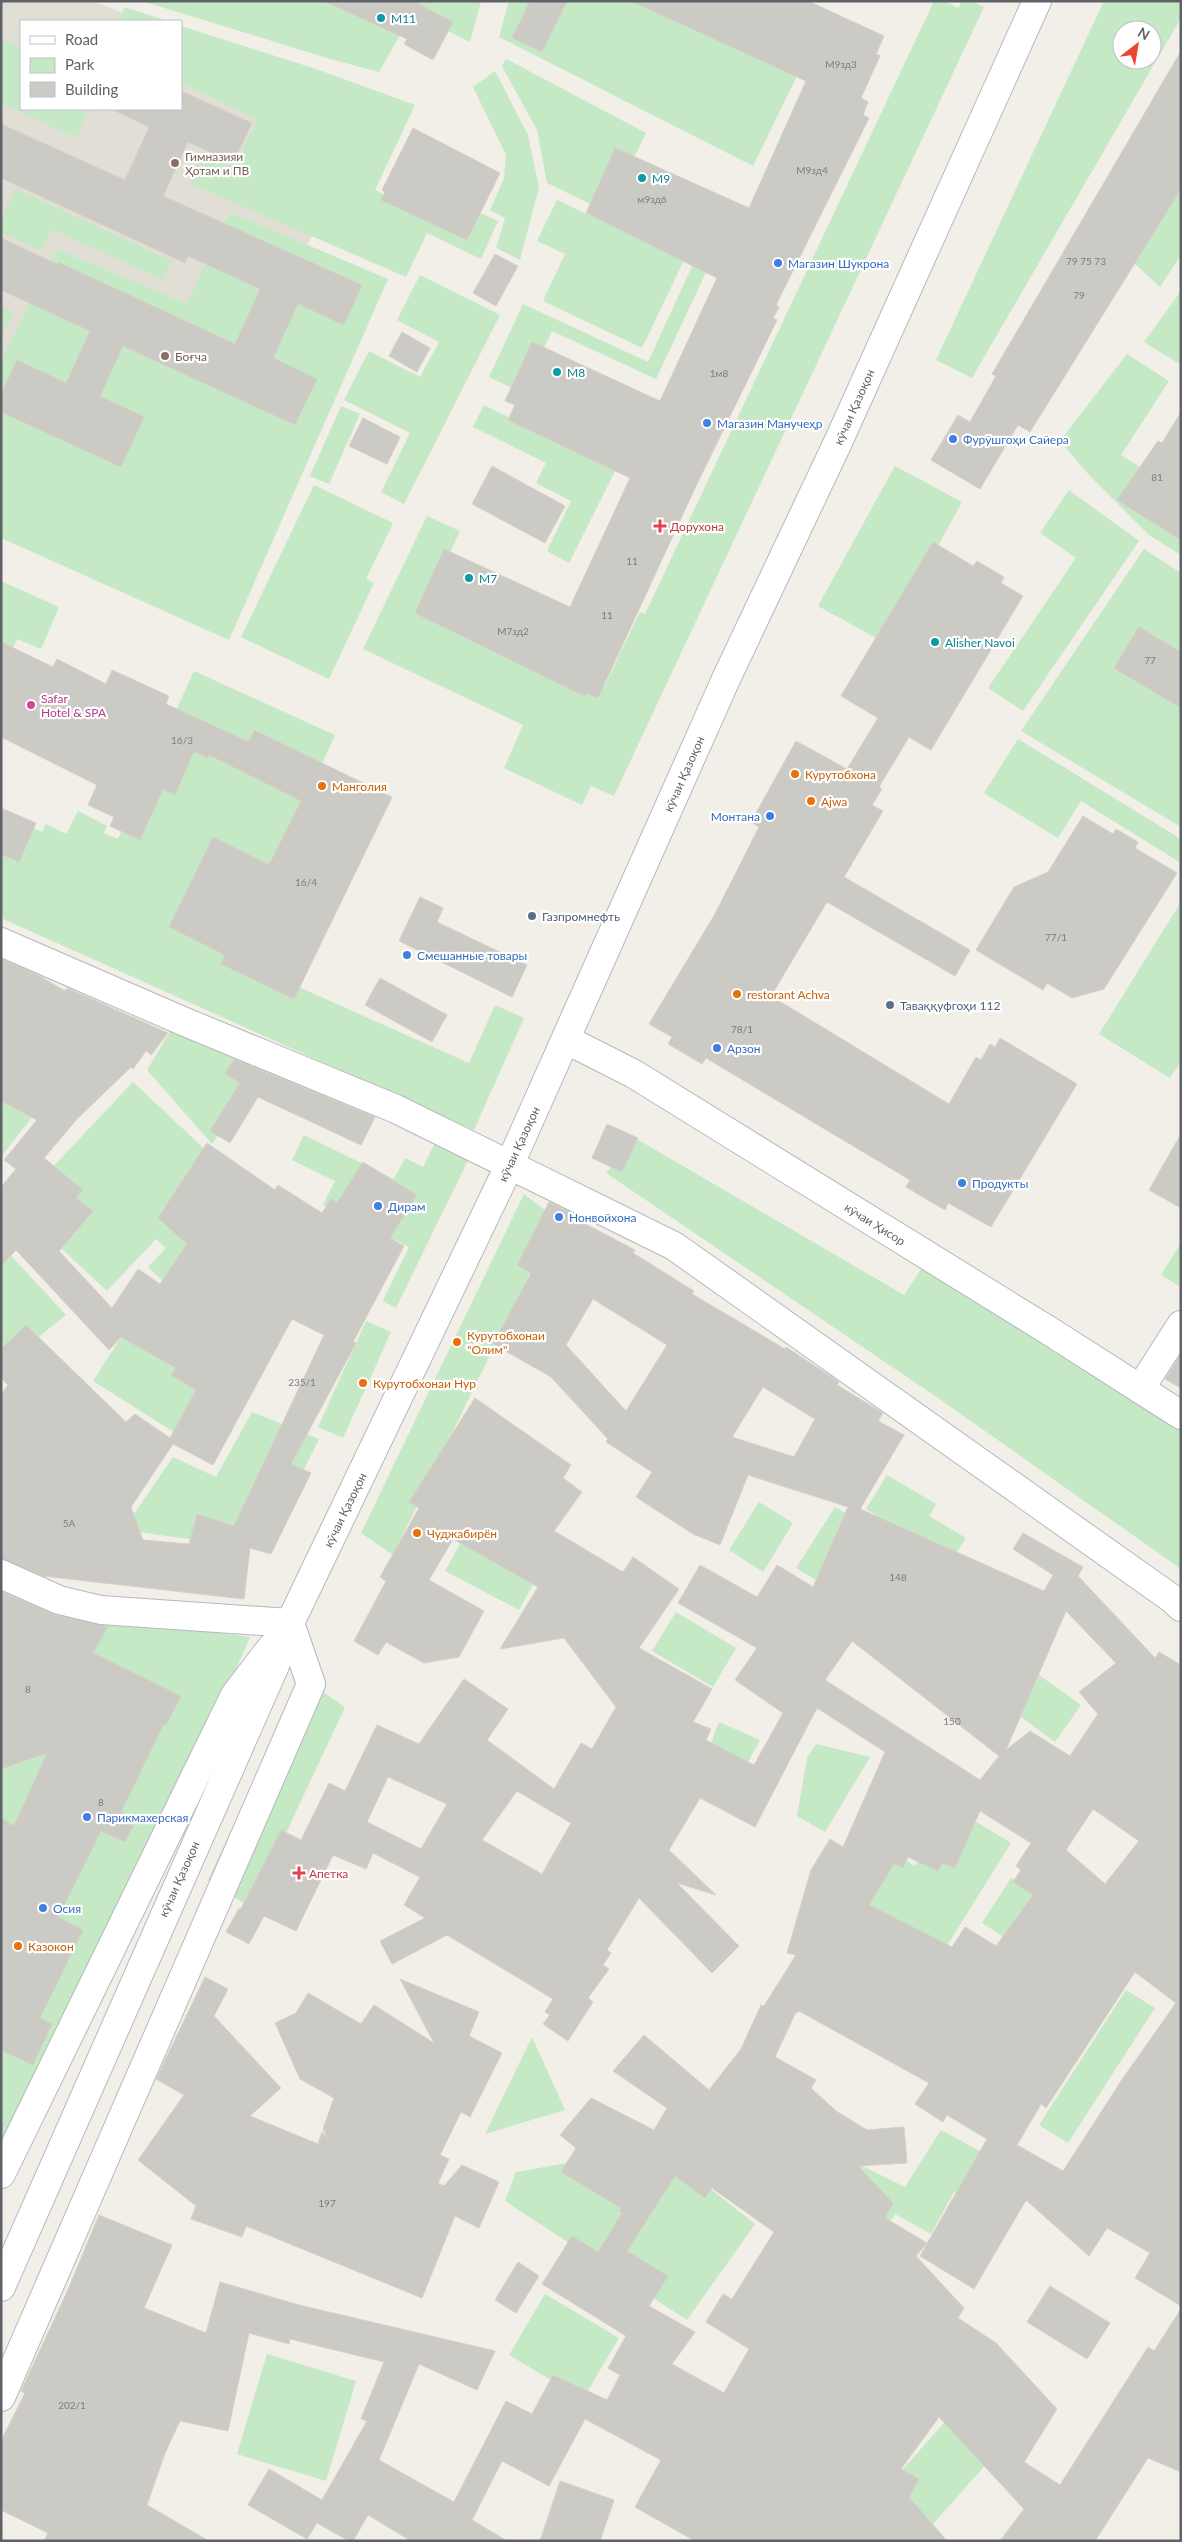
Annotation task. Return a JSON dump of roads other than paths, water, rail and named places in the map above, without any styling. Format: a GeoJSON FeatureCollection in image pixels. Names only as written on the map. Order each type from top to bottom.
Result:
{"type":"FeatureCollection","features":[{"type":"Feature","properties":{"kind":"street","name":"кӯчаи Қазоқон"},"geometry":{"type":"LineString","coordinates":[[1,2287],[153,1937],[276,1663],[290,1623],[509,1166],[567,1040],[726,679],[839,440],[1038,1]]}},
{"type":"Feature","properties":{"kind":"street"},"geometry":{"type":"LineString","coordinates":[[1,942],[185,1022],[396,1109],[674,1246],[1171,1598],[1181,1607]]}},
{"type":"Feature","properties":{"kind":"street","name":"кӯчаи Ҳисор"},"geometry":{"type":"LineString","coordinates":[[567,1040],[634,1074],[1181,1414]]}},
{"type":"Feature","properties":{"kind":"street"},"geometry":{"type":"LineString","coordinates":[[1140,1389],[1181,1325]]}},
{"type":"Feature","properties":{"kind":"street"},"geometry":{"type":"LineString","coordinates":[[1,1574],[60,1600],[101,1610],[290,1623]]}},
{"type":"Feature","properties":{"kind":"street"},"geometry":{"type":"LineString","coordinates":[[1,2174],[235,1695],[290,1623]]}},
{"type":"Feature","properties":{"kind":"street"},"geometry":{"type":"LineString","coordinates":[[1,2397],[311,1684],[290,1623]]}},
{"type":"Feature","properties":{"kind":"place","name":"М11"},"geometry":{"type":"Point","coordinates":[381,18]}},
{"type":"Feature","properties":{"kind":"place","name":"Гимназияи Ҳотам и ПВ"},"geometry":{"type":"Point","coordinates":[175,163]}},
{"type":"Feature","properties":{"kind":"place","name":"М9"},"geometry":{"type":"Point","coordinates":[642,178]}},
{"type":"Feature","properties":{"kind":"place","name":"Магазин Шукрона"},"geometry":{"type":"Point","coordinates":[778,263]}},
{"type":"Feature","properties":{"kind":"place","name":"Боғча"},"geometry":{"type":"Point","coordinates":[165,356]}},
{"type":"Feature","properties":{"kind":"place","name":"М8"},"geometry":{"type":"Point","coordinates":[557,372]}},
{"type":"Feature","properties":{"kind":"place","name":"Магазин Манучеҳр"},"geometry":{"type":"Point","coordinates":[707,423]}},
{"type":"Feature","properties":{"kind":"place","name":"Фурӯшгоҳи Сайера"},"geometry":{"type":"Point","coordinates":[953,439]}},
{"type":"Feature","properties":{"kind":"place","name":"Дорухона"},"geometry":{"type":"Point","coordinates":[660,526]}},
{"type":"Feature","properties":{"kind":"place","name":"М7"},"geometry":{"type":"Point","coordinates":[469,578]}},
{"type":"Feature","properties":{"kind":"place","name":"Alisher Navoi"},"geometry":{"type":"Point","coordinates":[935,642]}},
{"type":"Feature","properties":{"kind":"place","name":"Safar Hotel & SPA"},"geometry":{"type":"Point","coordinates":[31,705]}},
{"type":"Feature","properties":{"kind":"place","name":"Курутобхона"},"geometry":{"type":"Point","coordinates":[795,774]}},
{"type":"Feature","properties":{"kind":"place","name":"Манголия"},"geometry":{"type":"Point","coordinates":[322,786]}},
{"type":"Feature","properties":{"kind":"place","name":"Ajwa"},"geometry":{"type":"Point","coordinates":[811,801]}},
{"type":"Feature","properties":{"kind":"place","name":"Монтана"},"geometry":{"type":"Point","coordinates":[770,816]}},
{"type":"Feature","properties":{"kind":"place","name":"Газпромнефть"},"geometry":{"type":"Point","coordinates":[532,916]}},
{"type":"Feature","properties":{"kind":"place","name":"Смешанные товары"},"geometry":{"type":"Point","coordinates":[407,955]}},
{"type":"Feature","properties":{"kind":"place","name":"restorant Achva"},"geometry":{"type":"Point","coordinates":[737,994]}},
{"type":"Feature","properties":{"kind":"place","name":"Таваққуфгоҳи 112"},"geometry":{"type":"Point","coordinates":[890,1005]}},
{"type":"Feature","properties":{"kind":"place","name":"Арзон"},"geometry":{"type":"Point","coordinates":[717,1048]}},
{"type":"Feature","properties":{"kind":"place","name":"Продукты"},"geometry":{"type":"Point","coordinates":[962,1183]}},
{"type":"Feature","properties":{"kind":"place","name":"Дирам"},"geometry":{"type":"Point","coordinates":[378,1206]}},
{"type":"Feature","properties":{"kind":"place","name":"Нонвойхона"},"geometry":{"type":"Point","coordinates":[559,1217]}},
{"type":"Feature","properties":{"kind":"place","name":"Курутобхонаи \"Олим\""},"geometry":{"type":"Point","coordinates":[457,1342]}},
{"type":"Feature","properties":{"kind":"place","name":"Курутобхонаи Нур"},"geometry":{"type":"Point","coordinates":[363,1383]}},
{"type":"Feature","properties":{"kind":"place","name":"Чуджабирён"},"geometry":{"type":"Point","coordinates":[417,1533]}},
{"type":"Feature","properties":{"kind":"place","name":"Парикмахерская"},"geometry":{"type":"Point","coordinates":[87,1817]}},
{"type":"Feature","properties":{"kind":"place","name":"Апетка"},"geometry":{"type":"Point","coordinates":[299,1873]}},
{"type":"Feature","properties":{"kind":"place","name":"Осия"},"geometry":{"type":"Point","coordinates":[43,1908]}},
{"type":"Feature","properties":{"kind":"place","name":"Казокон"},"geometry":{"type":"Point","coordinates":[18,1946]}}]}
